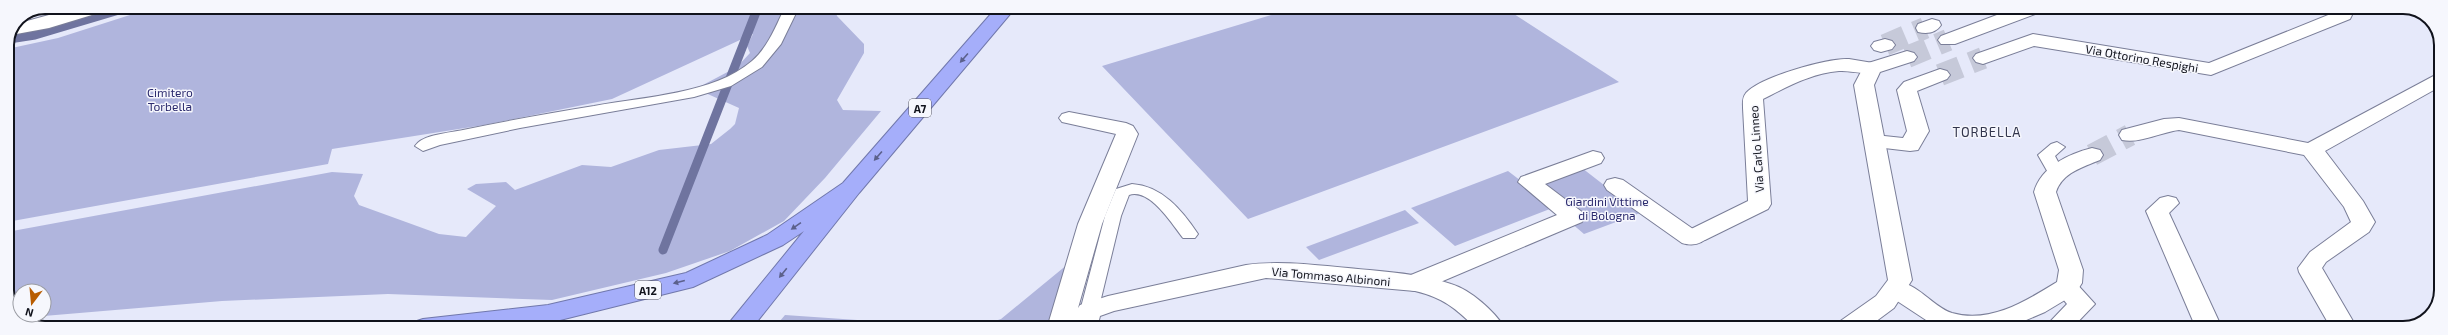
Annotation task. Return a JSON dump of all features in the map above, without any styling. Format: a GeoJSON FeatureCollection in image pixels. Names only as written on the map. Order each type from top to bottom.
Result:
{"type":"FeatureCollection","features":[{"type":"Feature","properties":{"kind":"highway","name":"A7"},"geometry":{"type":"LineString","coordinates":[[744,321],[851,188],[1001,14]]}},
{"type":"Feature","properties":{"kind":"highway","name":"A12"},"geometry":{"type":"LineString","coordinates":[[486,321],[548,314],[693,279],[775,240],[851,188]]}},
{"type":"Feature","properties":{"kind":"street"},"geometry":{"type":"LineString","coordinates":[[18,29],[42,24],[75,14]]}},
{"type":"Feature","properties":{"kind":"street"},"geometry":{"type":"LineString","coordinates":[[1948,40],[2019,14]]}},
{"type":"Feature","properties":{"kind":"street","name":"Via Ottorino Respighi"},"geometry":{"type":"LineString","coordinates":[[1983,58],[2033,40],[2211,69],[2343,15]]}},
{"type":"Feature","properties":{"kind":"street","name":"Via Carlo Linneo"},"geometry":{"type":"LineString","coordinates":[[1615,185],[1690,238],[1697,235],[1760,204],[1753,108],[1753,98],[1756,95],[1807,72],[1840,65],[1872,68],[1907,56]]}},
{"type":"Feature","properties":{"kind":"street"},"geometry":{"type":"LineString","coordinates":[[1860,321],[1871,314],[1897,289],[1900,280],[1898,262],[1864,85],[1872,68]]}},
{"type":"Feature","properties":{"kind":"street"},"geometry":{"type":"LineString","coordinates":[[1875,141],[1910,145],[1918,131],[1907,90],[1911,86],[1940,75]]}},
{"type":"Feature","properties":{"kind":"street"},"geometry":{"type":"LineString","coordinates":[[2311,150],[2434,82]]}},
{"type":"Feature","properties":{"kind":"street"},"geometry":{"type":"LineString","coordinates":[[1062,321],[1090,224],[1127,134],[1126,130],[1119,127],[1069,118]]}},
{"type":"Feature","properties":{"kind":"street"},"geometry":{"type":"LineString","coordinates":[[2130,134],[2164,125],[2179,124],[2311,150],[2356,206],[2363,222],[2361,226],[2318,257],[2310,268],[2340,321]]}},
{"type":"Feature","properties":{"kind":"street"},"geometry":{"type":"LineString","coordinates":[[2003,321],[2066,288],[2070,283],[2071,270],[2045,192],[2048,181],[2056,173],[2092,155]]}},
{"type":"Feature","properties":{"kind":"street"},"geometry":{"type":"LineString","coordinates":[[1415,283],[1574,217],[1530,182],[1593,158]]}},
{"type":"Feature","properties":{"kind":"street"},"geometry":{"type":"LineString","coordinates":[[2168,203],[2157,211],[2206,321]]}},
{"type":"Feature","properties":{"kind":"street","name":"Via Tommaso Albinoni"},"geometry":{"type":"LineString","coordinates":[[1087,319],[1108,304],[1266,270],[1296,271],[1415,283],[1444,290],[1462,300],[1484,321]]}},
{"type":"Feature","properties":{"kind":"street"},"geometry":{"type":"LineString","coordinates":[[2065,321],[2082,304],[2066,288]]}},
{"type":"Feature","properties":{"kind":"street"},"geometry":{"type":"LineString","coordinates":[[1897,289],[1934,321]]}},
{"type":"Feature","properties":{"kind":"lane"},"geometry":{"type":"LineString","coordinates":[[423,146],[435,141],[520,123],[694,93],[726,83],[756,64],[774,44],[789,14]]}},
{"type":"Feature","properties":{"kind":"lane"},"geometry":{"type":"LineString","coordinates":[[2056,173],[2046,155],[2057,147]]}},
{"type":"Feature","properties":{"kind":"lane","name":"Via Tommaso Albinoni"},"geometry":{"type":"LineString","coordinates":[[1087,319],[1113,216],[1122,192],[1140,187],[1149,190],[1189,234]]}},
{"type":"Feature","properties":{"kind":"green space","name":"Cimitero Torbella"},"geometry":{"type":"Polygon","coordinates":[[[133,14],[836,14],[864,44],[864,53],[837,100],[843,110],[881,111],[825,178],[784,221],[730,251],[666,273],[552,300],[388,294],[222,301],[52,315],[52,283],[14,283],[14,231],[332,172],[363,174],[354,196],[359,205],[439,234],[466,237],[496,206],[467,189],[476,184],[506,182],[515,190],[582,165],[611,167],[659,150],[711,144],[735,124],[739,108],[701,91],[701,86],[737,67],[750,53],[747,46],[753,34],[612,99],[484,125],[332,149],[328,164],[14,221],[14,47],[58,38],[133,14]]]}},
{"type":"Feature","properties":{"kind":"green space"},"geometry":{"type":"Polygon","coordinates":[[[1275,14],[1514,14],[1619,82],[1248,219],[1102,66],[1275,14]]]}},
{"type":"Feature","properties":{"kind":"green space","name":"Giardini Vittime di Bologna"},"geometry":{"type":"Polygon","coordinates":[[[1582,168],[1640,213],[1584,234],[1570,222],[1538,184],[1582,168]]]}},
{"type":"Feature","properties":{"kind":"green space"},"geometry":{"type":"Polygon","coordinates":[[[1508,171],[1555,207],[1455,246],[1411,208],[1508,171]]]}},
{"type":"Feature","properties":{"kind":"green space"},"geometry":{"type":"Polygon","coordinates":[[[1405,210],[1419,223],[1319,260],[1306,247],[1405,210]]]}},
{"type":"Feature","properties":{"kind":"green space"},"geometry":{"type":"Polygon","coordinates":[[[1068,264],[1048,321],[995,321],[1001,319],[1068,264]]]}},
{"type":"Feature","properties":{"kind":"green space"},"geometry":{"type":"Polygon","coordinates":[[[785,315],[872,321],[780,321],[785,315]]]}},
{"type":"Feature","properties":{"kind":"waterway"},"geometry":{"type":"LineString","coordinates":[[15,38],[35,35],[106,14]]}},
{"type":"Feature","properties":{"kind":"waterway"},"geometry":{"type":"LineString","coordinates":[[663,250],[755,14]]}},
{"type":"Feature","properties":{"kind":"tunnel"},"geometry":{"type":"LineString","coordinates":[[1885,45],[1925,28]]}},
{"type":"Feature","properties":{"kind":"tunnel"},"geometry":{"type":"LineString","coordinates":[[1907,57],[1948,40]]}},
{"type":"Feature","properties":{"kind":"tunnel"},"geometry":{"type":"LineString","coordinates":[[1940,75],[1983,58]]}},
{"type":"Feature","properties":{"kind":"tunnel"},"geometry":{"type":"LineString","coordinates":[[2092,155],[2130,135]]}},
{"type":"Feature","properties":{"kind":"district","name":"TORBELLA"},"geometry":{"type":"Point","coordinates":[1987,132]}}]}
